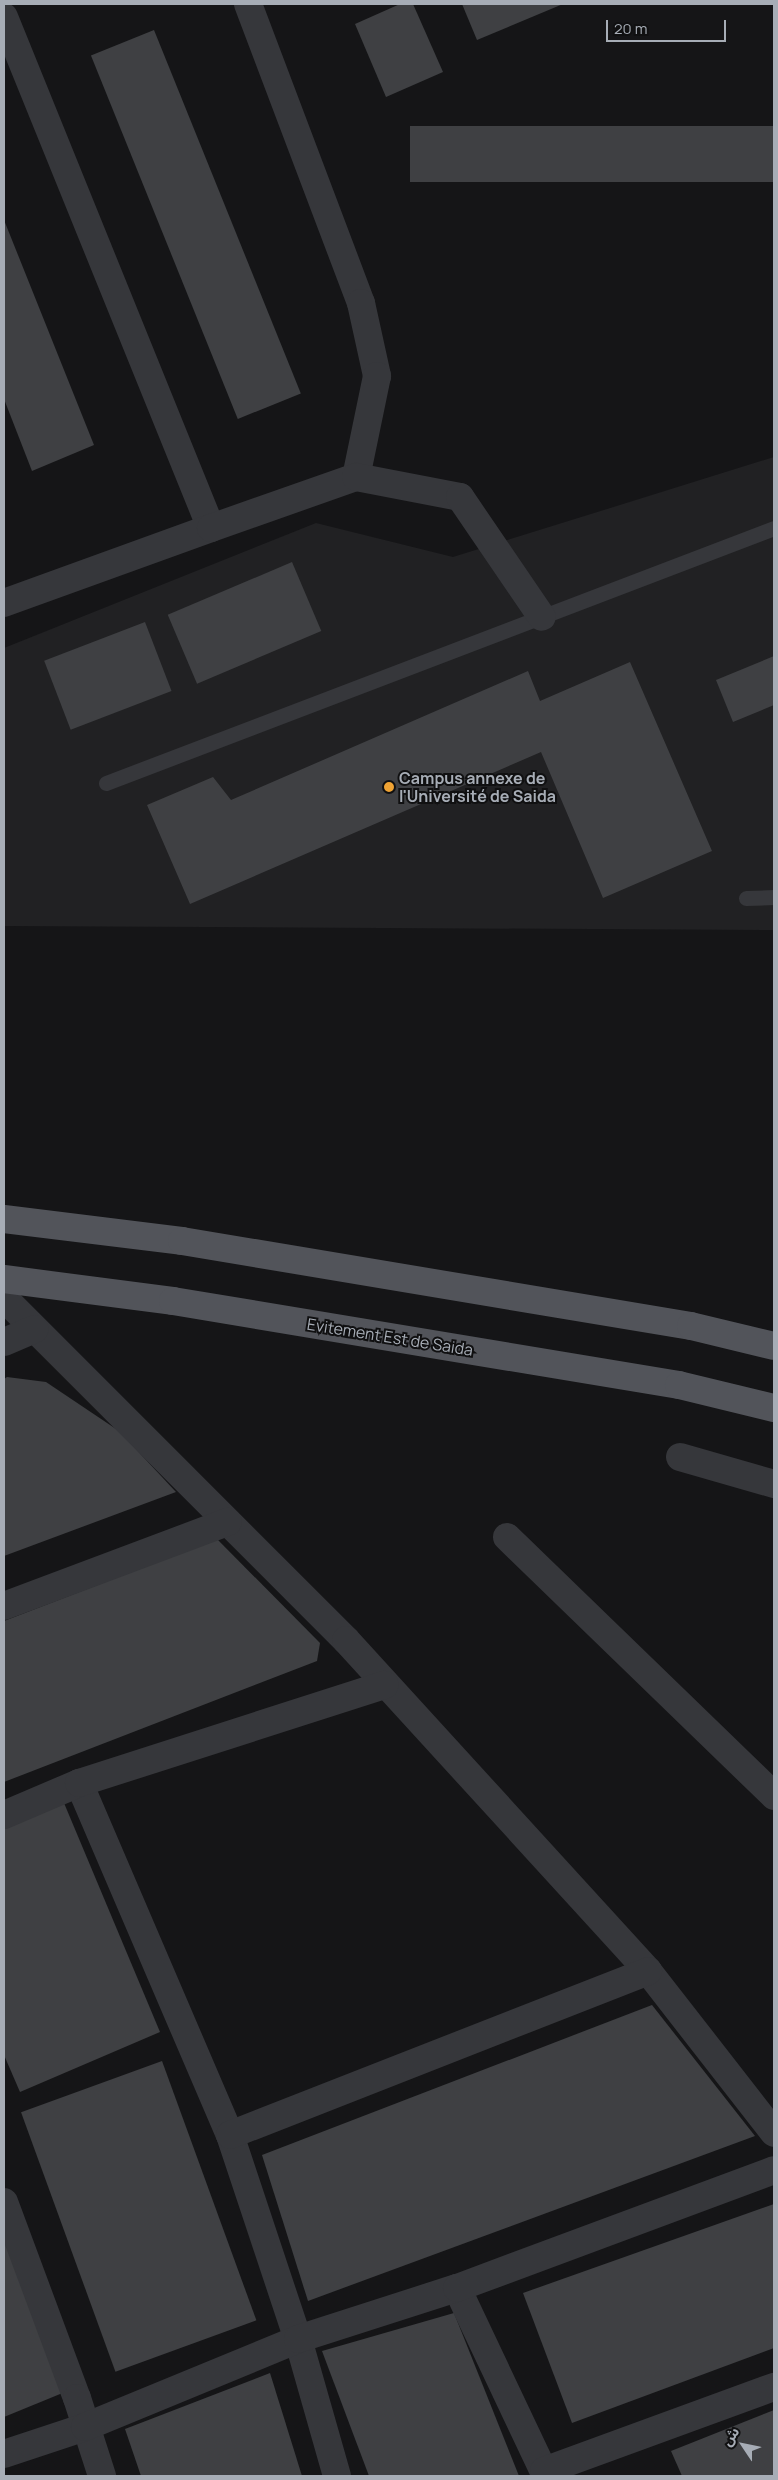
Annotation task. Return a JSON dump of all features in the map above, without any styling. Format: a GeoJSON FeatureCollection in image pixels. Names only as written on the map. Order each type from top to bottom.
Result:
{"type":"FeatureCollection","features":[{"type":"Feature","properties":{"kind":"main road"},"geometry":{"type":"LineString","coordinates":[[4,1219],[182,1242],[691,1326],[774,1346]]}},
{"type":"Feature","properties":{"kind":"main road","name":"Evitement Est de Saida"},"geometry":{"type":"LineString","coordinates":[[4,1279],[173,1301],[679,1385],[774,1408]]}},
{"type":"Feature","properties":{"kind":"street"},"geometry":{"type":"LineString","coordinates":[[248,4],[361,303],[377,376],[356,477]]}},
{"type":"Feature","properties":{"kind":"street"},"geometry":{"type":"LineString","coordinates":[[4,17],[211,528]]}},
{"type":"Feature","properties":{"kind":"street"},"geometry":{"type":"LineString","coordinates":[[4,603],[356,477],[460,497],[542,616]]}},
{"type":"Feature","properties":{"kind":"street"},"geometry":{"type":"LineString","coordinates":[[4,1298],[346,1640],[385,1685],[648,1971],[774,2133]]}},
{"type":"Feature","properties":{"kind":"street"},"geometry":{"type":"LineString","coordinates":[[4,1342],[34,1329]]}},
{"type":"Feature","properties":{"kind":"street"},"geometry":{"type":"LineString","coordinates":[[680,1457],[774,1484]]}},
{"type":"Feature","properties":{"kind":"street"},"geometry":{"type":"LineString","coordinates":[[4,1606],[228,1522]]}},
{"type":"Feature","properties":{"kind":"street"},"geometry":{"type":"LineString","coordinates":[[506,1537],[774,1796]]}},
{"type":"Feature","properties":{"kind":"street"},"geometry":{"type":"LineString","coordinates":[[4,1815],[79,1783],[385,1685]]}},
{"type":"Feature","properties":{"kind":"street"},"geometry":{"type":"LineString","coordinates":[[79,1783],[230,2135],[298,2339],[337,2476]]}},
{"type":"Feature","properties":{"kind":"street"},"geometry":{"type":"LineString","coordinates":[[230,2135],[648,1971]]}},
{"type":"Feature","properties":{"kind":"street"},"geometry":{"type":"LineString","coordinates":[[4,2454],[85,2427],[298,2339],[457,2288],[774,2170]]}},
{"type":"Feature","properties":{"kind":"street"},"geometry":{"type":"LineString","coordinates":[[4,2202],[102,2476]]}},
{"type":"Feature","properties":{"kind":"street"},"geometry":{"type":"LineString","coordinates":[[457,2288],[545,2474],[774,2387]]}},
{"type":"Feature","properties":{"kind":"lane"},"geometry":{"type":"LineString","coordinates":[[106,783],[774,528]]}},
{"type":"Feature","properties":{"kind":"lane"},"geometry":{"type":"LineString","coordinates":[[746,898],[774,897]]}},
{"type":"Feature","properties":{"kind":"shaded area","name":"Campus annexe de l'Université de Saida"},"geometry":{"type":"Polygon","coordinates":[[[774,457],[774,930],[4,926],[4,648],[316,523],[453,557],[774,457]]]}},
{"type":"Feature","properties":{"kind":"building"},"geometry":{"type":"Polygon","coordinates":[[[400,4],[413,4],[443,72],[386,97],[355,24],[400,4]]]}},
{"type":"Feature","properties":{"kind":"building"},"geometry":{"type":"Polygon","coordinates":[[[462,4],[563,4],[477,40],[462,4]]]}},
{"type":"Feature","properties":{"kind":"building"},"geometry":{"type":"Polygon","coordinates":[[[154,30],[301,393],[238,419],[91,55],[154,30]]]}},
{"type":"Feature","properties":{"kind":"building"},"geometry":{"type":"Polygon","coordinates":[[[410,126],[774,126],[774,182],[410,182],[410,126]]]}},
{"type":"Feature","properties":{"kind":"building"},"geometry":{"type":"Polygon","coordinates":[[[4,220],[94,445],[32,471],[4,399],[4,220]]]}},
{"type":"Feature","properties":{"kind":"building"},"geometry":{"type":"Polygon","coordinates":[[[292,562],[321,631],[197,684],[168,615],[292,562]]]}},
{"type":"Feature","properties":{"kind":"building"},"geometry":{"type":"Polygon","coordinates":[[[145,622],[172,691],[71,730],[44,661],[145,622]]]}},
{"type":"Feature","properties":{"kind":"building"},"geometry":{"type":"Polygon","coordinates":[[[774,656],[774,705],[733,722],[716,680],[774,656]]]}},
{"type":"Feature","properties":{"kind":"building"},"geometry":{"type":"Polygon","coordinates":[[[630,662],[712,851],[603,898],[541,752],[190,904],[147,805],[213,777],[231,800],[528,671],[540,701],[630,662]]]}},
{"type":"Feature","properties":{"kind":"building"},"geometry":{"type":"Polygon","coordinates":[[[7,1377],[46,1382],[119,1431],[176,1492],[4,1556],[4,1379],[7,1377]]]}},
{"type":"Feature","properties":{"kind":"building"},"geometry":{"type":"Polygon","coordinates":[[[217,1539],[320,1643],[317,1661],[4,1782],[4,1621],[217,1539]]]}},
{"type":"Feature","properties":{"kind":"building"},"geometry":{"type":"Polygon","coordinates":[[[64,1803],[160,2032],[20,2092],[4,2055],[4,1829],[64,1803]]]}},
{"type":"Feature","properties":{"kind":"building"},"geometry":{"type":"Polygon","coordinates":[[[652,2005],[755,2136],[308,2301],[262,2155],[652,2005]]]}},
{"type":"Feature","properties":{"kind":"building"},"geometry":{"type":"Polygon","coordinates":[[[162,2061],[256,2320],[115,2372],[21,2112],[162,2061]]]}},
{"type":"Feature","properties":{"kind":"building"},"geometry":{"type":"Polygon","coordinates":[[[774,2204],[774,2348],[572,2423],[523,2293],[774,2204]]]}},
{"type":"Feature","properties":{"kind":"building"},"geometry":{"type":"Polygon","coordinates":[[[4,2235],[65,2392],[4,2417],[4,2235]]]}},
{"type":"Feature","properties":{"kind":"building"},"geometry":{"type":"Polygon","coordinates":[[[454,2313],[519,2476],[369,2476],[322,2351],[454,2313]]]}},
{"type":"Feature","properties":{"kind":"building"},"geometry":{"type":"Polygon","coordinates":[[[270,2373],[302,2476],[141,2476],[125,2429],[270,2373]]]}},
{"type":"Feature","properties":{"kind":"building"},"geometry":{"type":"Polygon","coordinates":[[[774,2410],[774,2476],[682,2476],[671,2451],[774,2410]]]}},
{"type":"Feature","properties":{"kind":"place","name":"Campus annexe de l'Université de Saida"},"geometry":{"type":"Point","coordinates":[389,787]}}]}
